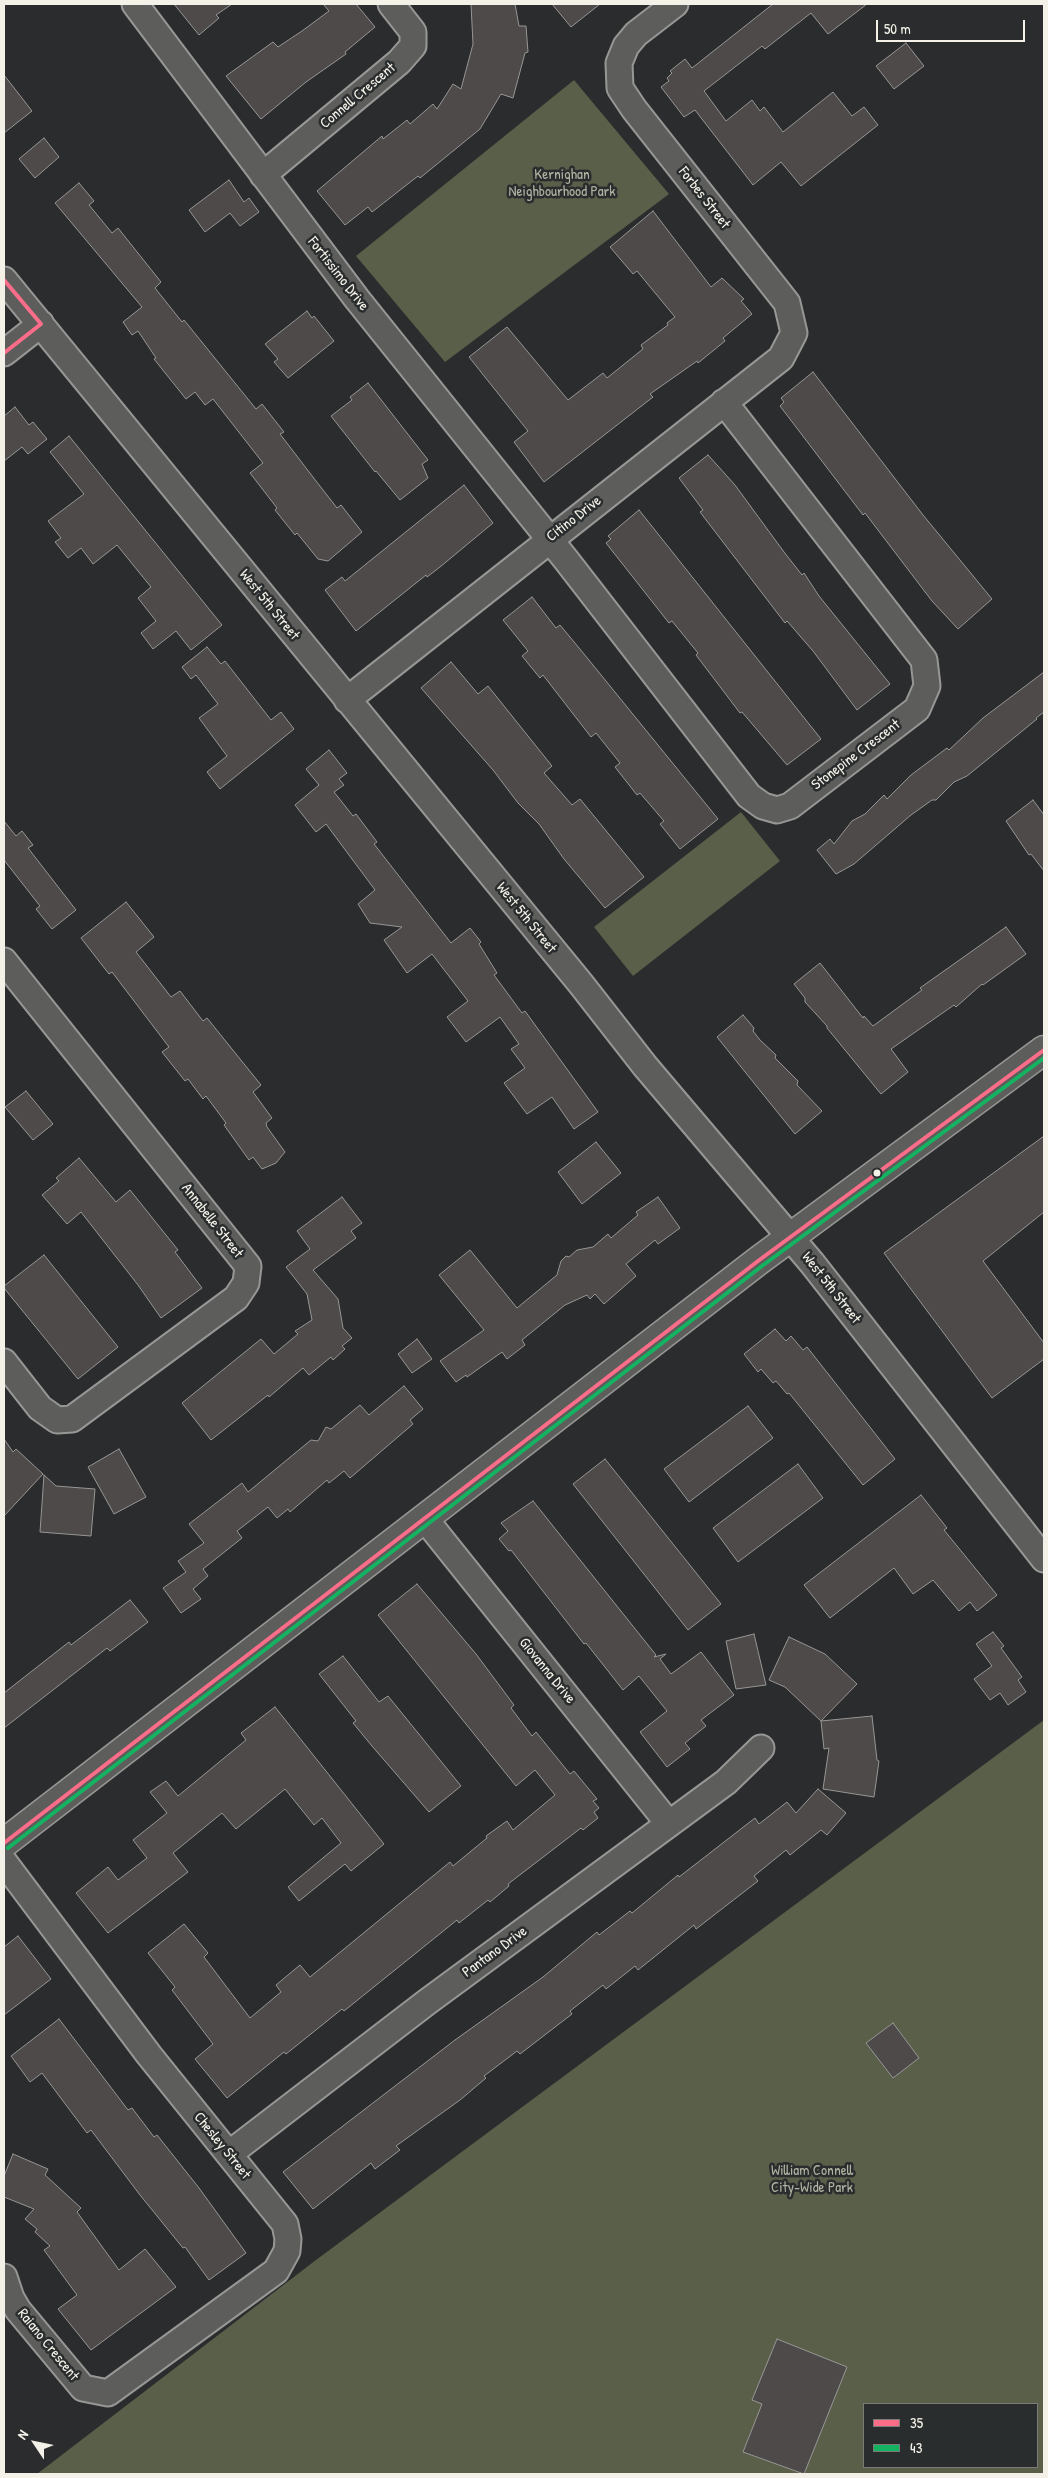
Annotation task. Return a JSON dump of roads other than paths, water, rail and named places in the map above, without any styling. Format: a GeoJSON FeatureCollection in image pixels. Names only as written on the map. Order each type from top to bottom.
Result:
{"type":"FeatureCollection","features":[{"type":"Feature","properties":{"kind":"main road"},"geometry":{"type":"LineString","coordinates":[[4,1842],[790,1237],[1044,1050]]}},
{"type":"Feature","properties":{"kind":"street","name":"Fortissimo Drive"},"geometry":{"type":"LineString","coordinates":[[135,4],[357,300],[548,539]]}},
{"type":"Feature","properties":{"kind":"street","name":"Connell Crescent"},"geometry":{"type":"LineString","coordinates":[[263,176],[400,62],[413,46],[413,32],[391,4]]}},
{"type":"Feature","properties":{"kind":"street","name":"Forbes Street"},"geometry":{"type":"LineString","coordinates":[[675,4],[636,34],[626,46],[619,63],[620,88],[634,109],[787,303],[794,333]]}},
{"type":"Feature","properties":{"kind":"street","name":"West 5th Street"},"geometry":{"type":"LineString","coordinates":[[4,280],[645,1066],[812,1263],[1044,1560]]}},
{"type":"Feature","properties":{"kind":"street"},"geometry":{"type":"LineString","coordinates":[[4,353],[41,324]]}},
{"type":"Feature","properties":{"kind":"street","name":"Citino Drive"},"geometry":{"type":"LineString","coordinates":[[347,700],[548,539],[781,358],[794,333]]}},
{"type":"Feature","properties":{"kind":"street","name":"Stonepine Crescent"},"geometry":{"type":"LineString","coordinates":[[548,539],[749,796],[763,806],[777,810],[790,806],[917,709],[927,686],[924,660],[724,402]]}},
{"type":"Feature","properties":{"kind":"street","name":"Annabelle Street"},"geometry":{"type":"LineString","coordinates":[[4,961],[248,1266],[246,1283],[236,1298],[72,1419],[57,1420],[40,1408],[4,1362]]}},
{"type":"Feature","properties":{"kind":"street","name":"Giovanna Drive"},"geometry":{"type":"LineString","coordinates":[[425,1519],[669,1824]]}},
{"type":"Feature","properties":{"kind":"street","name":"Pantano Drive"},"geometry":{"type":"LineString","coordinates":[[229,2154],[426,2002],[736,1773],[760,1748]]}},
{"type":"Feature","properties":{"kind":"street","name":"Chesley Street"},"geometry":{"type":"LineString","coordinates":[[4,1862],[149,2055],[285,2224],[287,2251],[276,2271],[108,2393]]}},
{"type":"Feature","properties":{"kind":"street","name":"Raiano Crescent"},"geometry":{"type":"LineString","coordinates":[[4,2277],[11,2298],[18,2310],[83,2388],[108,2393]]}},
{"type":"Feature","properties":{"kind":"park label","name":"Kernighan Neighbourhood Park"},"geometry":{"type":"Point","coordinates":[562,184]}},
{"type":"Feature","properties":{"kind":"park label","name":"William Connell City-Wide Park"},"geometry":{"type":"Point","coordinates":[812,2180]}}]}
